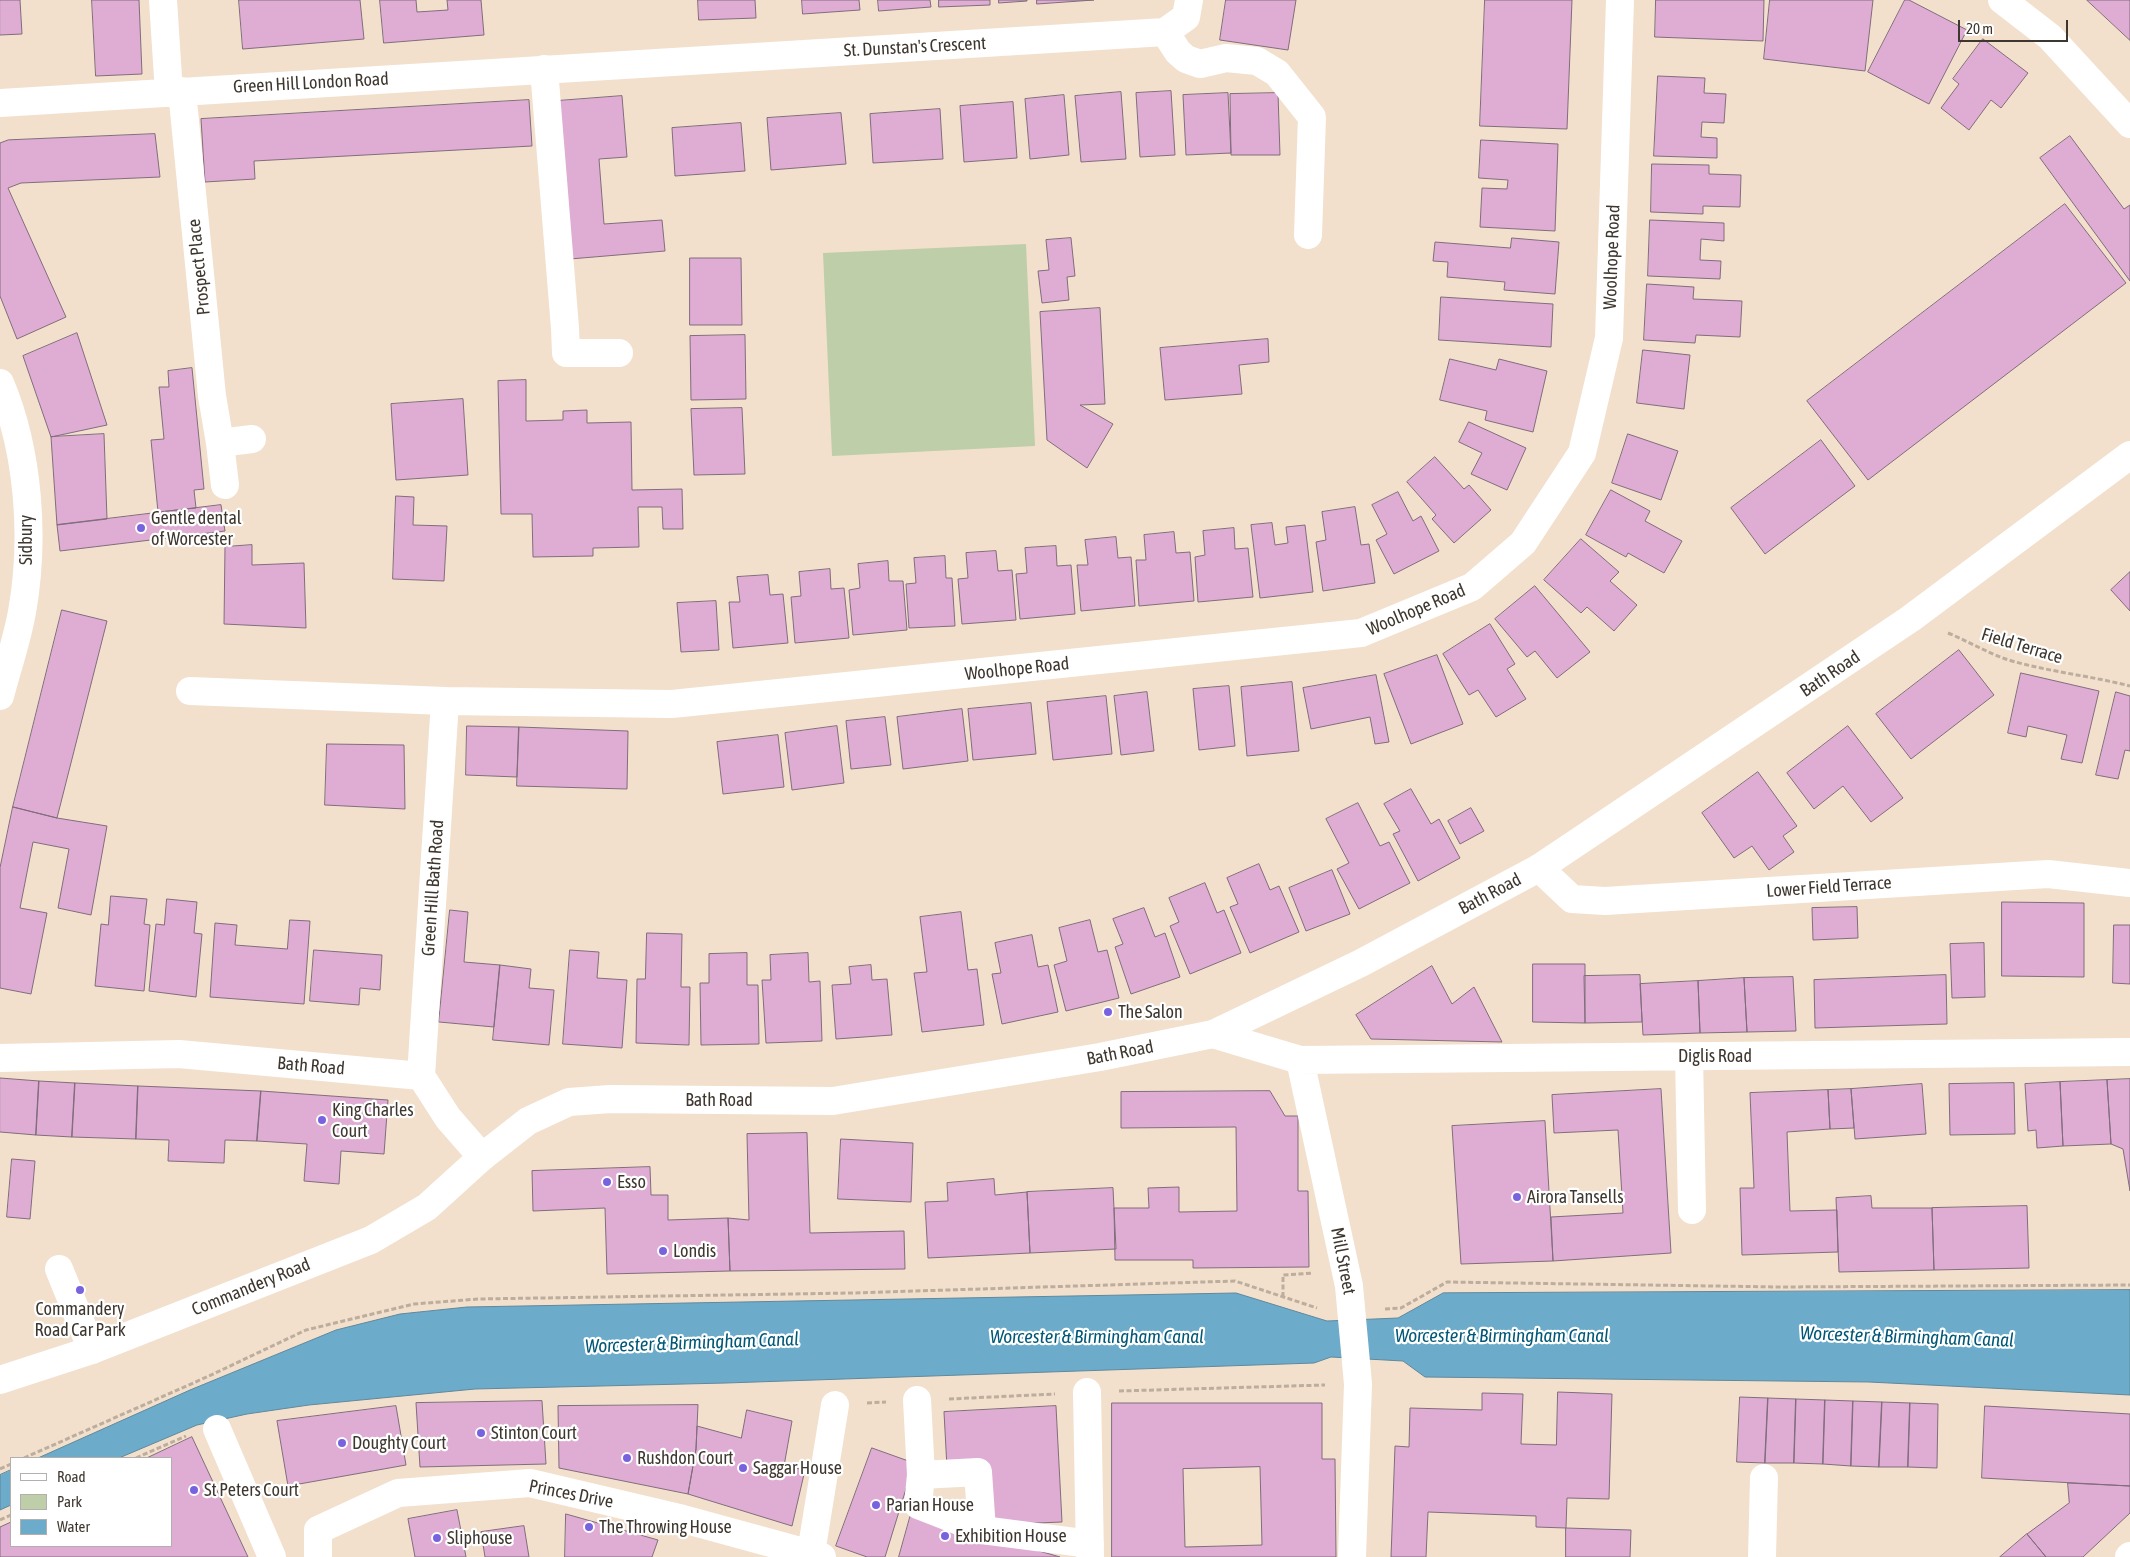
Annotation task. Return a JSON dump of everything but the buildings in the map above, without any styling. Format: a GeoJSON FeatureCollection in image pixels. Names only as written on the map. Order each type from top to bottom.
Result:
{"type":"FeatureCollection","features":[{"type":"Feature","properties":{"kind":"street","name":"Prospect Place"},"geometry":{"type":"LineString","coordinates":[[162,0],[224,485]]}},
{"type":"Feature","properties":{"kind":"street"},"geometry":{"type":"LineString","coordinates":[[1189,0],[1186,17],[1165,32],[1182,56],[1200,64],[1226,58],[1257,61],[1277,73],[1312,117],[1308,235]]}},
{"type":"Feature","properties":{"kind":"street","name":"Woolhope Road"},"geometry":{"type":"LineString","coordinates":[[445,701],[672,704],[1361,634],[1472,587],[1523,543],[1582,453],[1609,338],[1620,0]]}},
{"type":"Feature","properties":{"kind":"street"},"geometry":{"type":"LineString","coordinates":[[2002,0],[2050,37],[2130,124]]}},
{"type":"Feature","properties":{"kind":"street","name":"St. Dunstan's Crescent"},"geometry":{"type":"LineString","coordinates":[[622,65],[1165,32]]}},
{"type":"Feature","properties":{"kind":"street","name":"Green Hill London Road"},"geometry":{"type":"LineString","coordinates":[[0,103],[622,65]]}},
{"type":"Feature","properties":{"kind":"street"},"geometry":{"type":"LineString","coordinates":[[544,69],[566,328],[566,353],[619,353]]}},
{"type":"Feature","properties":{"kind":"street","name":"Sidbury"},"geometry":{"type":"LineString","coordinates":[[0,384],[6,397],[22,460],[29,540],[22,612],[0,696]]}},
{"type":"Feature","properties":{"kind":"street"},"geometry":{"type":"LineString","coordinates":[[220,443],[252,439]]}},
{"type":"Feature","properties":{"kind":"street","name":"Bath Road"},"geometry":{"type":"LineString","coordinates":[[482,1157],[528,1121],[569,1102],[610,1099],[833,1101],[1100,1058],[1213,1034],[1361,963],[1540,868],[1910,620],[2130,455]]}},
{"type":"Feature","properties":{"kind":"street"},"geometry":{"type":"LineString","coordinates":[[190,691],[445,701]]}},
{"type":"Feature","properties":{"kind":"street","name":"Green Hill Bath Road"},"geometry":{"type":"LineString","coordinates":[[421,1076],[445,701]]}},
{"type":"Feature","properties":{"kind":"street","name":"Lower Field Terrace"},"geometry":{"type":"LineString","coordinates":[[1540,868],[1572,899],[1606,901],[2048,874],[2130,883]]}},
{"type":"Feature","properties":{"kind":"street"},"geometry":{"type":"LineString","coordinates":[[1213,1034],[1300,1060]]}},
{"type":"Feature","properties":{"kind":"street","name":"Diglis Road"},"geometry":{"type":"LineString","coordinates":[[1300,1060],[2130,1052]]}},
{"type":"Feature","properties":{"kind":"street","name":"Bath Road"},"geometry":{"type":"LineString","coordinates":[[0,1058],[179,1054],[421,1076]]}},
{"type":"Feature","properties":{"kind":"street"},"geometry":{"type":"LineString","coordinates":[[1689,1056],[1692,1210]]}},
{"type":"Feature","properties":{"kind":"street","name":"Mill Street"},"geometry":{"type":"LineString","coordinates":[[1300,1060],[1348,1279],[1358,1384],[1352,1557]]}},
{"type":"Feature","properties":{"kind":"street"},"geometry":{"type":"LineString","coordinates":[[421,1076],[448,1118],[482,1157]]}},
{"type":"Feature","properties":{"kind":"street","name":"Commandery Road"},"geometry":{"type":"LineString","coordinates":[[0,1380],[92,1350],[371,1240],[427,1207],[482,1157]]}},
{"type":"Feature","properties":{"kind":"street"},"geometry":{"type":"LineString","coordinates":[[59,1268],[92,1350]]}},
{"type":"Feature","properties":{"kind":"street"},"geometry":{"type":"LineString","coordinates":[[917,1400],[922,1475],[918,1505],[982,1530],[1090,1550],[1088,1392]]}},
{"type":"Feature","properties":{"kind":"street"},"geometry":{"type":"LineString","coordinates":[[816,1555],[835,1405]]}},
{"type":"Feature","properties":{"kind":"street"},"geometry":{"type":"LineString","coordinates":[[217,1429],[272,1557]]}},
{"type":"Feature","properties":{"kind":"street"},"geometry":{"type":"LineString","coordinates":[[922,1475],[978,1472],[982,1530]]}},
{"type":"Feature","properties":{"kind":"street"},"geometry":{"type":"LineString","coordinates":[[1762,1557],[1764,1478]]}},
{"type":"Feature","properties":{"kind":"street","name":"Princes Drive"},"geometry":{"type":"LineString","coordinates":[[318,1557],[318,1530],[398,1493],[530,1483],[683,1519],[816,1555]]}},
{"type":"Feature","properties":{"kind":"path","name":"Field Terrace"},"geometry":{"type":"LineString","coordinates":[[1910,620],[1950,633],[1984,651],[2012,661],[2079,677],[2130,686]]}},
{"type":"Feature","properties":{"kind":"path"},"geometry":{"type":"LineString","coordinates":[[1283,1297],[1283,1275],[1348,1279]]}},
{"type":"Feature","properties":{"kind":"path"},"geometry":{"type":"LineString","coordinates":[[26,1457],[209,1376],[306,1330],[414,1304],[478,1299],[593,1299]]}},
{"type":"Feature","properties":{"kind":"path"},"geometry":{"type":"LineString","coordinates":[[138,1457],[189,1434],[217,1429]]}},
{"type":"Feature","properties":{"kind":"green space"},"geometry":{"type":"Polygon","coordinates":[[[1026,244],[1035,446],[832,456],[823,253],[1026,244]]]}},
{"type":"Feature","properties":{"kind":"water","name":"Worcester & Birmingham Canal"},"geometry":{"type":"Polygon","coordinates":[[[2130,1290],[2130,1395],[1869,1382],[1425,1377],[1403,1361],[1331,1357],[1314,1363],[726,1383],[475,1389],[309,1405],[247,1414],[197,1425],[121,1457],[40,1457],[190,1390],[336,1330],[400,1314],[467,1307],[1236,1293],[1327,1321],[1398,1318],[1443,1293],[2130,1290]]]}},
{"type":"Feature","properties":{"kind":"water"},"geometry":{"type":"Polygon","coordinates":[[[10,1470],[10,1505],[0,1510],[0,1475],[10,1470]]]}},
{"type":"Feature","properties":{"kind":"place","name":"Gentle dental of Worcester"},"geometry":{"type":"Point","coordinates":[141,528]}},
{"type":"Feature","properties":{"kind":"place","name":"The Salon"},"geometry":{"type":"Point","coordinates":[1108,1012]}},
{"type":"Feature","properties":{"kind":"place","name":"King Charles Court"},"geometry":{"type":"Point","coordinates":[322,1120]}},
{"type":"Feature","properties":{"kind":"place","name":"Esso"},"geometry":{"type":"Point","coordinates":[607,1182]}},
{"type":"Feature","properties":{"kind":"place","name":"Airora Tansells"},"geometry":{"type":"Point","coordinates":[1517,1197]}},
{"type":"Feature","properties":{"kind":"place","name":"Londis"},"geometry":{"type":"Point","coordinates":[663,1251]}},
{"type":"Feature","properties":{"kind":"place","name":"Commandery Road Car Park"},"geometry":{"type":"Point","coordinates":[80,1290]}},
{"type":"Feature","properties":{"kind":"place","name":"Stinton Court"},"geometry":{"type":"Point","coordinates":[481,1433]}},
{"type":"Feature","properties":{"kind":"place","name":"Doughty Court"},"geometry":{"type":"Point","coordinates":[342,1443]}},
{"type":"Feature","properties":{"kind":"place","name":"Rushdon Court"},"geometry":{"type":"Point","coordinates":[627,1458]}},
{"type":"Feature","properties":{"kind":"place","name":"Saggar House"},"geometry":{"type":"Point","coordinates":[743,1468]}},
{"type":"Feature","properties":{"kind":"place","name":"St Peters Court"},"geometry":{"type":"Point","coordinates":[194,1490]}},
{"type":"Feature","properties":{"kind":"place","name":"Parian House"},"geometry":{"type":"Point","coordinates":[876,1505]}},
{"type":"Feature","properties":{"kind":"place","name":"The Throwing House"},"geometry":{"type":"Point","coordinates":[589,1527]}},
{"type":"Feature","properties":{"kind":"place","name":"Exhibition House"},"geometry":{"type":"Point","coordinates":[945,1536]}},
{"type":"Feature","properties":{"kind":"place","name":"Sliphouse"},"geometry":{"type":"Point","coordinates":[437,1538]}}]}
